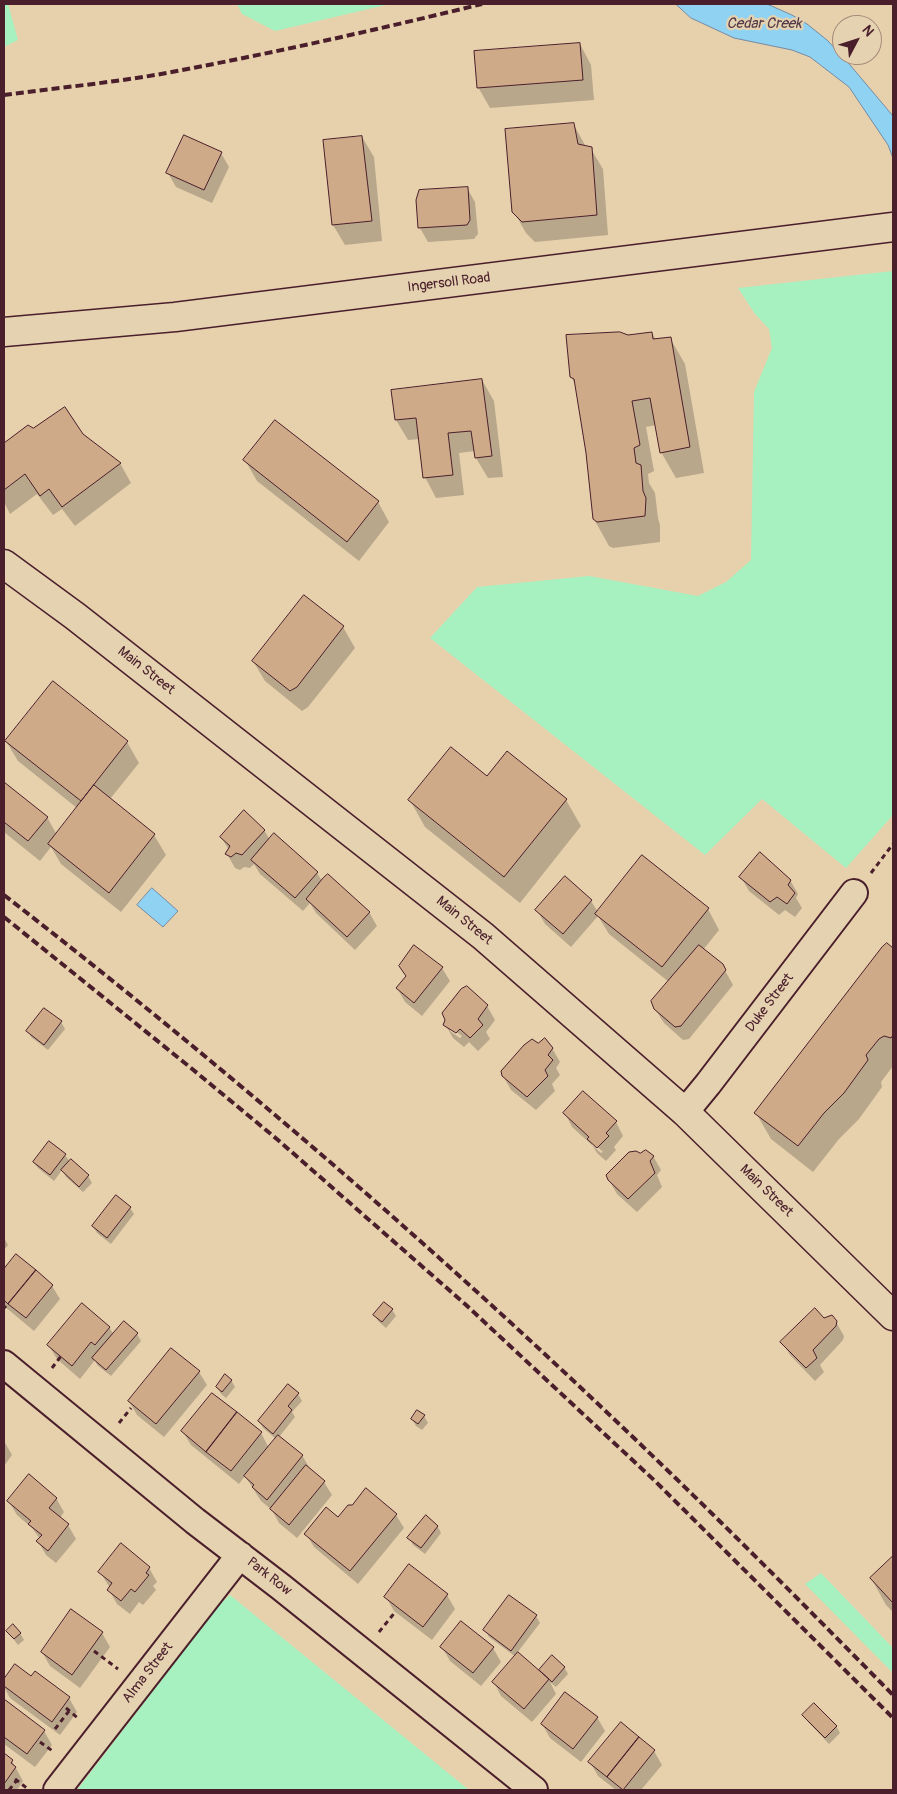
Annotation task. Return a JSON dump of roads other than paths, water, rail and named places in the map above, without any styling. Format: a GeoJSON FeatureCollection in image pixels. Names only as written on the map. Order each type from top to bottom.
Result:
{"type":"FeatureCollection","features":[{"type":"Feature","properties":{"kind":"main road","name":"Ingersoll Road"},"geometry":{"type":"LineString","coordinates":[[4,332],[176,317],[893,227]]}},
{"type":"Feature","properties":{"kind":"main road","name":"Main Street"},"geometry":{"type":"LineString","coordinates":[[4,564],[74,616],[483,936],[685,1112],[893,1316]]}},
{"type":"Feature","properties":{"kind":"street","name":"Duke Street"},"geometry":{"type":"LineString","coordinates":[[685,1112],[854,893]]}},
{"type":"Feature","properties":{"kind":"street","name":"Park Row"},"geometry":{"type":"LineString","coordinates":[[4,1364],[195,1521],[534,1790]]}},
{"type":"Feature","properties":{"kind":"street","name":"Alma Street"},"geometry":{"type":"LineString","coordinates":[[57,1790],[240,1555]]}},
{"type":"Feature","properties":{"kind":"water","name":"Cedar Creek"},"geometry":{"type":"Polygon","coordinates":[[[676,4],[767,4],[807,24],[832,45],[832,65],[850,65],[893,116],[893,158],[888,145],[849,87],[810,57],[792,50],[734,38],[691,18],[676,4]]]}},
{"type":"Feature","properties":{"kind":"water"},"geometry":{"type":"Polygon","coordinates":[[[152,888],[178,911],[163,927],[137,905],[152,888]]]}},
{"type":"Feature","properties":{"kind":"railway"},"geometry":{"type":"LineString","coordinates":[[4,95],[161,74],[322,41],[482,4]]}},
{"type":"Feature","properties":{"kind":"railway"},"geometry":{"type":"LineString","coordinates":[[4,895],[174,1031],[423,1243],[663,1466],[893,1695]]}},
{"type":"Feature","properties":{"kind":"railway"},"geometry":{"type":"LineString","coordinates":[[4,917],[278,1140],[465,1304],[655,1481],[893,1718]]}}]}
